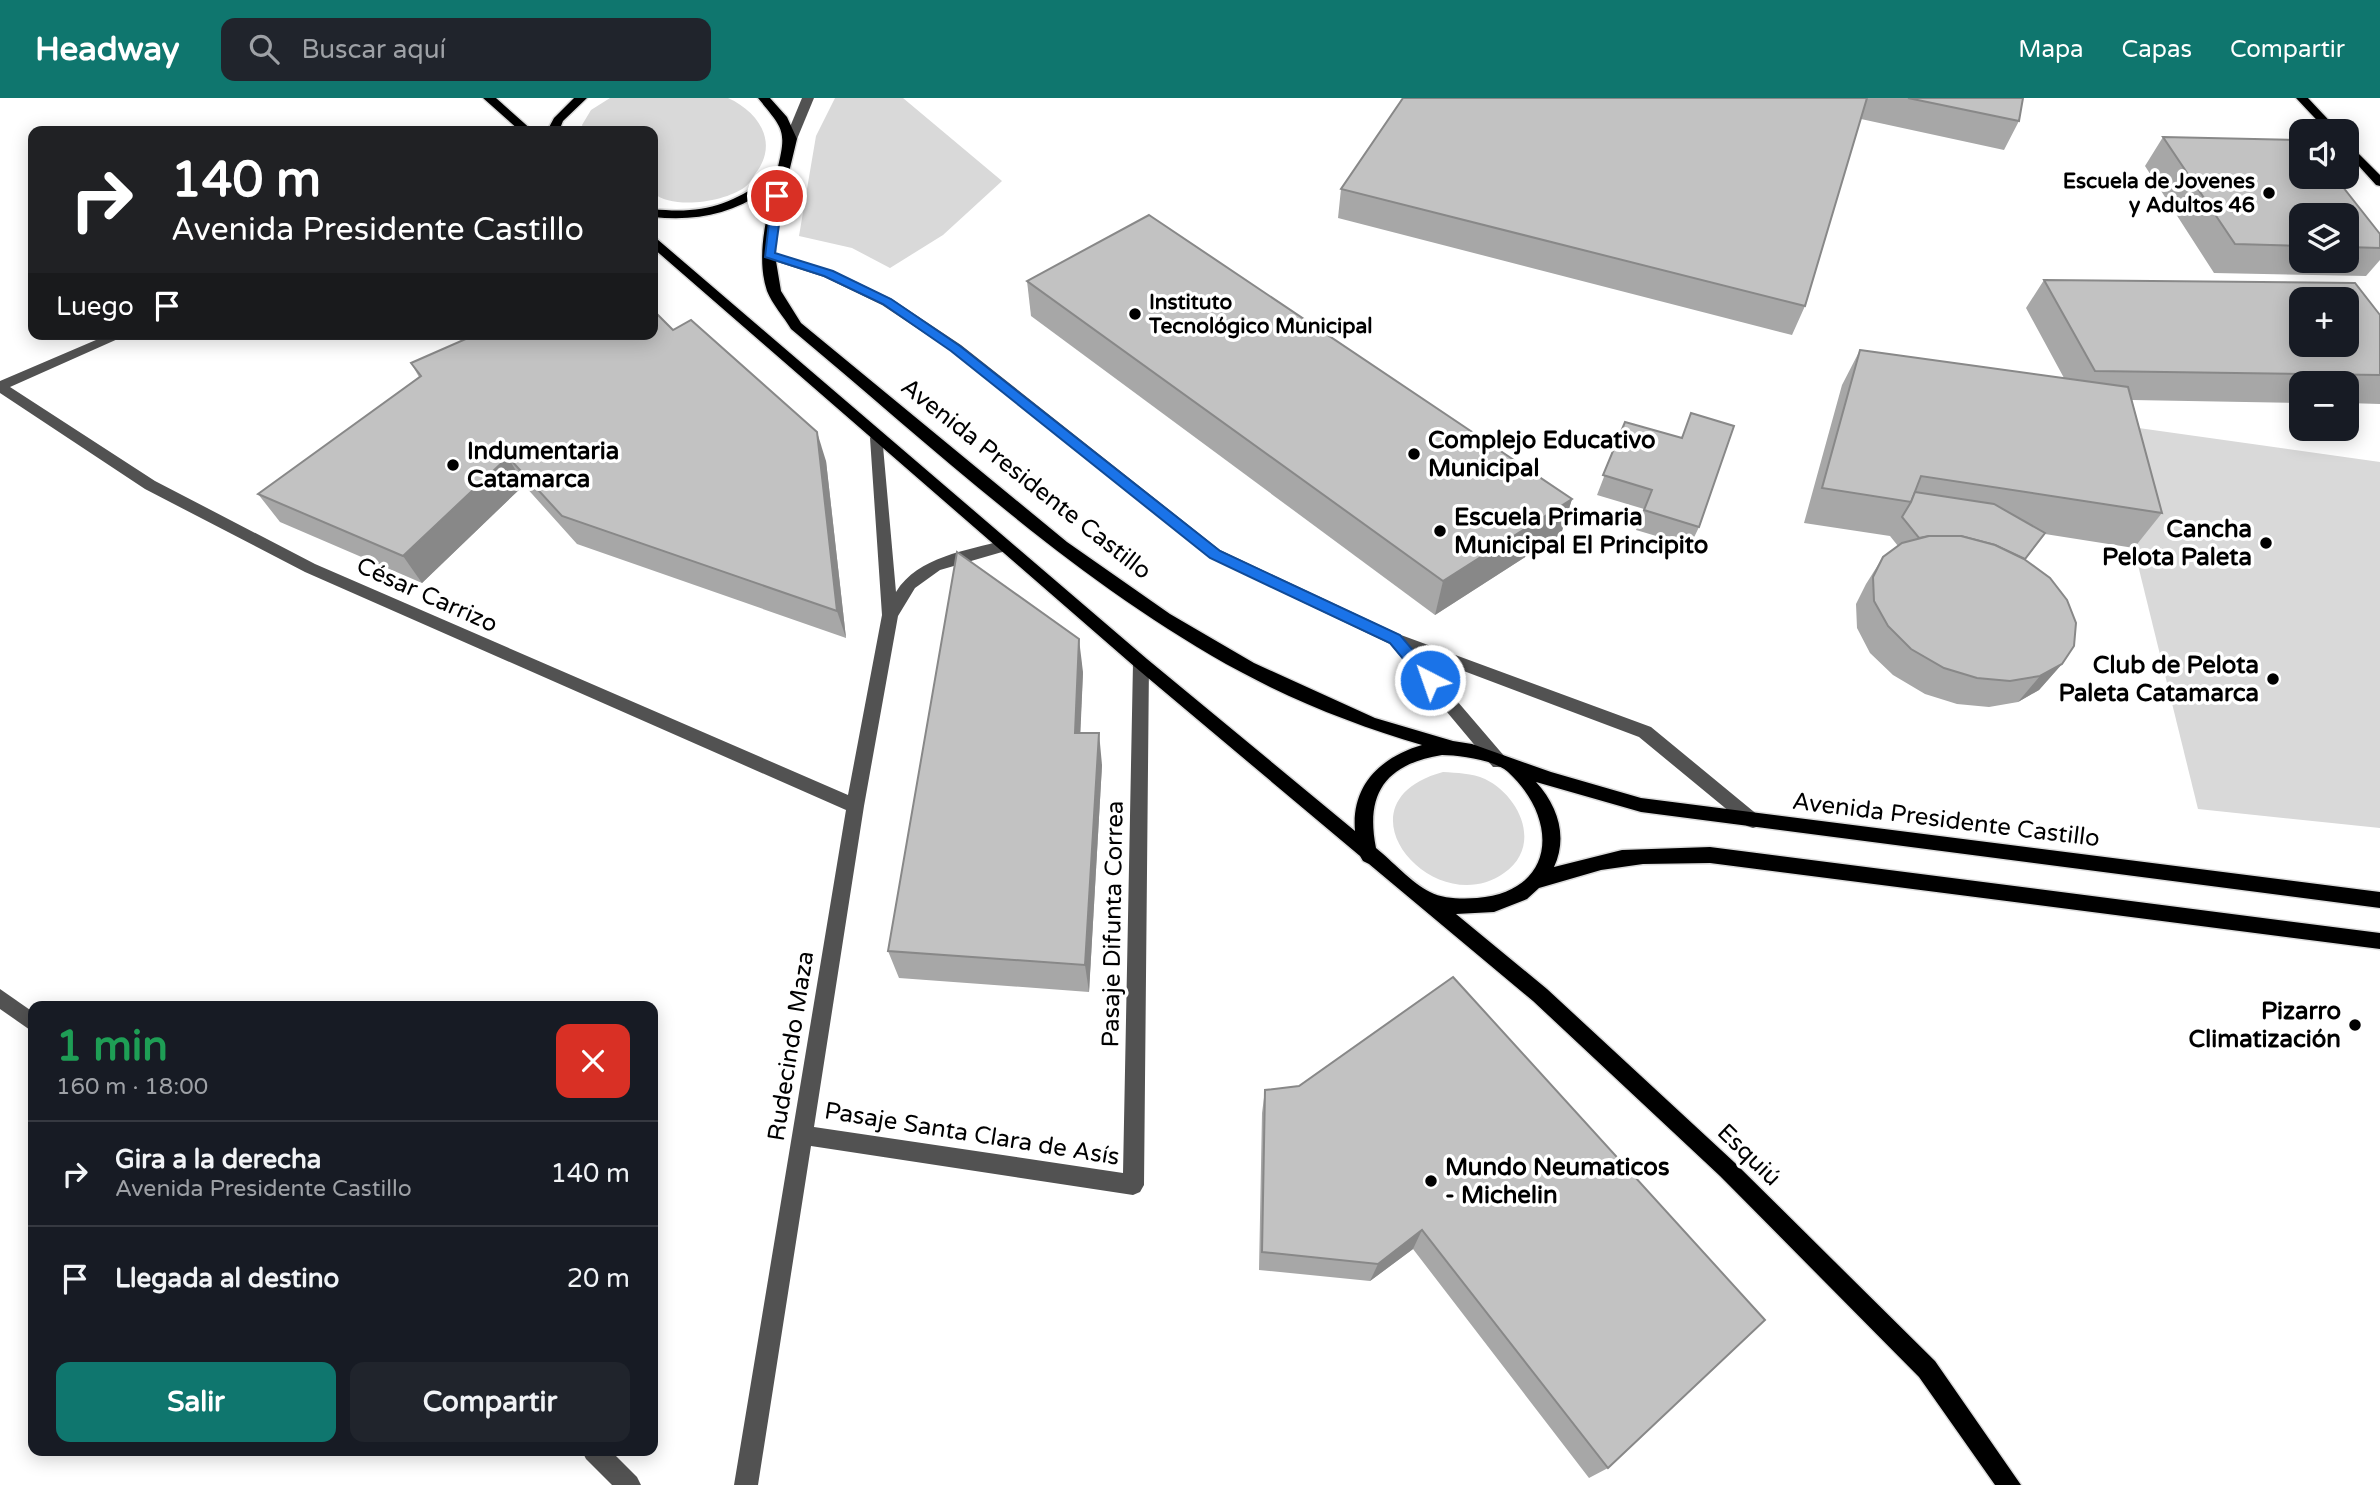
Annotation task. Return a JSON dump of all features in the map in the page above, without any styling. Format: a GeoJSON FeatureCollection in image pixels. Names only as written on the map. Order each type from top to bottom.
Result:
{"type":"FeatureCollection","features":[{"type":"Feature","properties":{"kind":"main road"},"geometry":{"type":"LineString","coordinates":[[489,98],[521,126]]}},
{"type":"Feature","properties":{"kind":"main road"},"geometry":{"type":"LineString","coordinates":[[556,126],[563,114],[581,98]]}},
{"type":"Feature","properties":{"kind":"main road"},"geometry":{"type":"LineString","coordinates":[[764,98],[781,117],[791,139]]}},
{"type":"Feature","properties":{"kind":"main road"},"geometry":{"type":"LineString","coordinates":[[2302,98],[2322,119]]}},
{"type":"Feature","properties":{"kind":"main road","name":"Avenida Presidente Castillo"},"geometry":{"type":"LineString","coordinates":[[791,139],[772,218],[769,255],[774,291],[796,326],[1062,546],[1164,618],[1248,668],[1371,723],[1460,749]]}},
{"type":"Feature","properties":{"kind":"main road"},"geometry":{"type":"LineString","coordinates":[[2359,156],[2374,169],[2380,182]]}},
{"type":"Feature","properties":{"kind":"main road"},"geometry":{"type":"LineString","coordinates":[[658,214],[690,216],[714,212],[738,204],[782,173]]}},
{"type":"Feature","properties":{"kind":"main road"},"geometry":{"type":"LineString","coordinates":[[658,246],[877,438],[1418,897],[1450,908],[1484,908],[1514,899],[1537,881],[1574,866],[1618,856],[1662,853],[1710,855],[2380,941]]}},
{"type":"Feature","properties":{"kind":"main road"},"geometry":{"type":"LineString","coordinates":[[1369,856],[1363,827],[1365,800],[1379,776],[1400,760],[1428,750],[1460,749],[1505,764],[1534,785],[1548,809],[1554,834],[1550,859],[1537,881]]}},
{"type":"Feature","properties":{"kind":"main road","name":"Avenida Presidente Castillo"},"geometry":{"type":"LineString","coordinates":[[1505,764],[1584,791],[1641,805],[2380,900]]}},
{"type":"Feature","properties":{"kind":"main road","name":"Esquiú"},"geometry":{"type":"LineString","coordinates":[[1418,897],[1540,995],[1727,1169],[1927,1369],[2009,1485]]}},
{"type":"Feature","properties":{"kind":"street"},"geometry":{"type":"LineString","coordinates":[[791,139],[808,98]]}},
{"type":"Feature","properties":{"kind":"street"},"geometry":{"type":"LineString","coordinates":[[769,255],[829,274],[887,302],[933,333],[1215,555],[1395,639],[1645,732],[1753,821]]}},
{"type":"Feature","properties":{"kind":"street"},"geometry":{"type":"LineString","coordinates":[[0,386],[108,340]]}},
{"type":"Feature","properties":{"kind":"street","name":"César Carrizo"},"geometry":{"type":"LineString","coordinates":[[0,386],[150,485],[310,568],[855,806]]}},
{"type":"Feature","properties":{"kind":"street","name":"Rudecindo Maza"},"geometry":{"type":"LineString","coordinates":[[746,1485],[855,806],[890,615],[877,438]]}},
{"type":"Feature","properties":{"kind":"street","name":"Rudecindo Maza"},"geometry":{"type":"LineString","coordinates":[[890,615],[909,583],[935,566],[1004,546]]}},
{"type":"Feature","properties":{"kind":"street"},"geometry":{"type":"LineString","coordinates":[[1395,639],[1505,764]]}},
{"type":"Feature","properties":{"kind":"street","name":"Pasaje Difunta Correa"},"geometry":{"type":"LineString","coordinates":[[1133,1185],[1141,663]]}},
{"type":"Feature","properties":{"kind":"street"},"geometry":{"type":"LineString","coordinates":[[0,998],[28,1019]]}},
{"type":"Feature","properties":{"kind":"street","name":"Pasaje Santa Clara de Asís"},"geometry":{"type":"LineString","coordinates":[[803,1135],[1133,1185]]}},
{"type":"Feature","properties":{"kind":"street"},"geometry":{"type":"LineString","coordinates":[[599,1456],[629,1485]]}},
{"type":"Feature","properties":{"kind":"shaded area"},"geometry":{"type":"Polygon","coordinates":[[[610,98],[728,98],[756,119],[765,137],[764,159],[747,186],[725,197],[686,203],[662,198],[658,196],[658,126],[582,126],[591,110],[610,98]]]}},
{"type":"Feature","properties":{"kind":"shaded area"},"geometry":{"type":"Polygon","coordinates":[[[835,98],[903,98],[1002,181],[943,235],[890,268],[852,248],[799,236],[816,136],[835,98]]]}},
{"type":"Feature","properties":{"kind":"shaded area","name":"Club de Pelota Paleta Catamarca"},"geometry":{"type":"Polygon","coordinates":[[[2103,423],[2380,462],[2380,828],[2198,809],[2103,423]]]}},
{"type":"Feature","properties":{"kind":"shaded area"},"geometry":{"type":"Polygon","coordinates":[[[1443,772],[1470,774],[1485,779],[1508,797],[1517,809],[1524,836],[1522,849],[1516,862],[1504,873],[1477,884],[1449,883],[1424,871],[1405,853],[1394,831],[1395,808],[1410,787],[1443,772]]]}},
{"type":"Feature","properties":{"kind":"building"},"geometry":{"type":"Polygon","coordinates":[[[1403,98],[1867,98],[1805,306],[1341,189],[1403,98]]]}},
{"type":"Feature","properties":{"kind":"building"},"geometry":{"type":"Polygon","coordinates":[[[1908,98],[2023,98],[2019,121],[1908,98]]]}},
{"type":"Feature","properties":{"kind":"building"},"geometry":{"type":"Polygon","coordinates":[[[2163,137],[2289,140],[2289,189],[2344,189],[2356,203],[2289,203],[2289,246],[2235,244],[2163,137]]]}},
{"type":"Feature","properties":{"kind":"building"},"geometry":{"type":"Polygon","coordinates":[[[2359,207],[2380,234],[2380,248],[2359,247],[2359,207]]]}},
{"type":"Feature","properties":{"kind":"building"},"geometry":{"type":"Polygon","coordinates":[[[1149,215],[1572,499],[1443,581],[1027,281],[1149,215]]]}},
{"type":"Feature","properties":{"kind":"building"},"geometry":{"type":"Polygon","coordinates":[[[2044,280],[2355,283],[2358,287],[2289,287],[2289,357],[2359,357],[2359,288],[2380,315],[2380,375],[2359,375],[2359,371],[2289,371],[2289,374],[2095,371],[2044,280]]]}},
{"type":"Feature","properties":{"kind":"building"},"geometry":{"type":"Polygon","coordinates":[[[658,315],[673,330],[691,320],[817,432],[837,611],[562,516],[508,457],[403,556],[258,494],[421,376],[411,363],[463,340],[658,340],[658,315]]]}},
{"type":"Feature","properties":{"kind":"building"},"geometry":{"type":"Polygon","coordinates":[[[1860,350],[2128,387],[2162,513],[1921,476],[1911,502],[1822,488],[1860,350]]]}},
{"type":"Feature","properties":{"kind":"building"},"geometry":{"type":"Polygon","coordinates":[[[1691,413],[1734,426],[1699,527],[1644,510],[1652,490],[1603,475],[1625,422],[1682,438],[1691,413]]]}},
{"type":"Feature","properties":{"kind":"building"},"geometry":{"type":"Polygon","coordinates":[[[1915,492],[1994,504],[2045,533],[2025,559],[1995,545],[1961,536],[1919,538],[1902,517],[1915,492]]]}},
{"type":"Feature","properties":{"kind":"building"},"geometry":{"type":"Polygon","coordinates":[[[1929,536],[1961,536],[1995,545],[2024,559],[2050,578],[2067,600],[2076,623],[2074,646],[2062,664],[2040,676],[2010,681],[1977,678],[1944,668],[1911,649],[1888,626],[1874,601],[1873,577],[1883,557],[1902,543],[1929,536]]]}},
{"type":"Feature","properties":{"kind":"building"},"geometry":{"type":"Polygon","coordinates":[[[957,552],[1079,639],[1075,733],[1099,733],[1085,965],[888,951],[957,552]]]}},
{"type":"Feature","properties":{"kind":"building","name":"Mundo Neumaticos - Michelin"},"geometry":{"type":"Polygon","coordinates":[[[1453,977],[1765,1320],[1608,1468],[1422,1230],[1378,1264],[1262,1252],[1265,1090],[1299,1086],[1453,977]]]}},
{"type":"Feature","properties":{"kind":"place","name":"Escuela de Jovenes y Adultos 46"},"geometry":{"type":"Point","coordinates":[2269,193]}},
{"type":"Feature","properties":{"kind":"place","name":"Instituto Tecnológico Municipal"},"geometry":{"type":"Point","coordinates":[1135,314]}},
{"type":"Feature","properties":{"kind":"place","name":"Complejo Educativo Municipal"},"geometry":{"type":"Point","coordinates":[1414,454]}},
{"type":"Feature","properties":{"kind":"place","name":"Indumentaria Catamarca"},"geometry":{"type":"Point","coordinates":[453,465]}},
{"type":"Feature","properties":{"kind":"place","name":"Escuela Primaria Municipal El Principito"},"geometry":{"type":"Point","coordinates":[1440,531]}},
{"type":"Feature","properties":{"kind":"place","name":"Cancha Pelota Paleta"},"geometry":{"type":"Point","coordinates":[2266,543]}},
{"type":"Feature","properties":{"kind":"place","name":"Club de Pelota Paleta Catamarca"},"geometry":{"type":"Point","coordinates":[2273,679]}},
{"type":"Feature","properties":{"kind":"place","name":"Pizarro Climatización"},"geometry":{"type":"Point","coordinates":[2355,1025]}},
{"type":"Feature","properties":{"kind":"place","name":"Mundo Neumaticos - Michelin"},"geometry":{"type":"Point","coordinates":[1431,1181]}},
{"type":"Feature","properties":{"kind":"route"},"geometry":{"type":"LineString","coordinates":[[777,196],[769,255],[829,274],[887,302],[956,348],[1215,555],[1395,639],[1430,680]]}}]}
